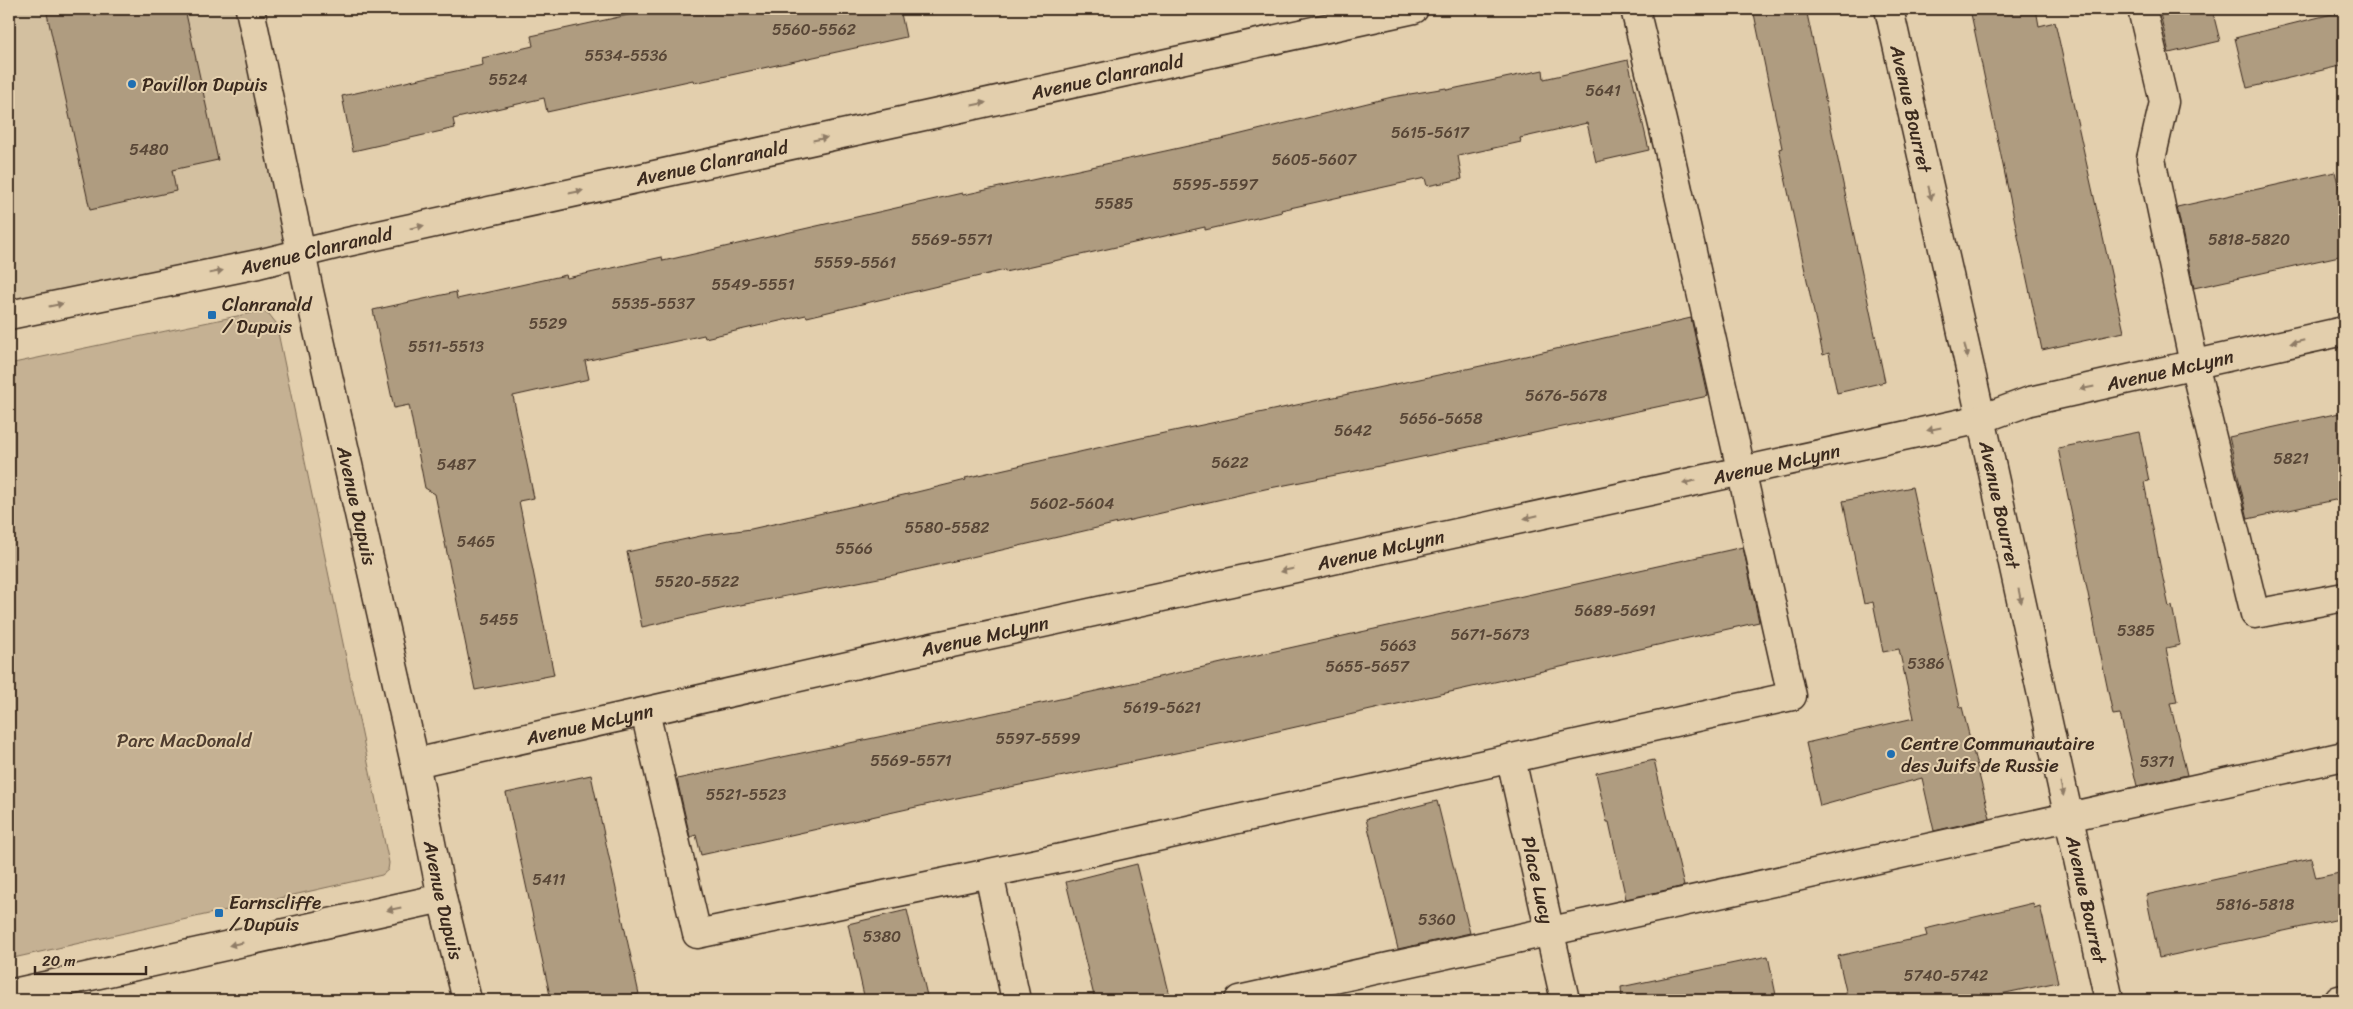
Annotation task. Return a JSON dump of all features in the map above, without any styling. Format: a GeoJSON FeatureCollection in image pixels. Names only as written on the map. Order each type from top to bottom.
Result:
{"type":"FeatureCollection","features":[{"type":"Feature","properties":{"kind":"street","name":"Avenue Dupuis"},"geometry":{"type":"LineString","coordinates":[[250,9],[301,253],[415,763],[442,898],[467,1000]]}},
{"type":"Feature","properties":{"kind":"street","name":"Avenue Clanranald"},"geometry":{"type":"LineString","coordinates":[[9,315],[301,253],[1414,9]]}},
{"type":"Feature","properties":{"kind":"street"},"geometry":{"type":"LineString","coordinates":[[645,712],[698,934],[989,874],[1792,696],[1674,169],[1635,9]]}},
{"type":"Feature","properties":{"kind":"street","name":"Avenue Bourret"},"geometry":{"type":"LineString","coordinates":[[1889,9],[1982,419],[2109,1000]]}},
{"type":"Feature","properties":{"kind":"street"},"geometry":{"type":"LineString","coordinates":[[2142,9],[2164,102],[2151,159],[2194,364],[2255,614],[2344,597]]}},
{"type":"Feature","properties":{"kind":"street","name":"Avenue McLynn"},"geometry":{"type":"LineString","coordinates":[[415,763],[1741,470],[1982,419],[2030,401],[2344,331]]}},
{"type":"Feature","properties":{"kind":"street"},"geometry":{"type":"LineString","coordinates":[[1239,1000],[1549,930],[2068,819],[2344,756]]}},
{"type":"Feature","properties":{"kind":"street","name":"Place Lucy"},"geometry":{"type":"LineString","coordinates":[[1511,759],[1565,1000]]}},
{"type":"Feature","properties":{"kind":"street"},"geometry":{"type":"LineString","coordinates":[[989,874],[1016,1000]]}},
{"type":"Feature","properties":{"kind":"street"},"geometry":{"type":"LineString","coordinates":[[9,994],[442,898]]}},
{"type":"Feature","properties":{"kind":"street"},"geometry":{"type":"LineString","coordinates":[[2339,1000],[2344,999]]}},
{"type":"Feature","properties":{"kind":"shaded area"},"geometry":{"type":"Polygon","coordinates":[[[9,9],[250,9],[301,253],[9,315],[9,9]]]}},
{"type":"Feature","properties":{"kind":"green space","name":"Parc MacDonald"},"geometry":{"type":"Polygon","coordinates":[[[261,311],[269,314],[276,323],[389,863],[388,870],[382,875],[9,959],[9,364],[261,311]]]}},
{"type":"Feature","properties":{"kind":"building","name":"Pavillon Dupuis"},"geometry":{"type":"Polygon","coordinates":[[[46,9],[185,9],[218,160],[172,170],[176,191],[90,210],[46,9]]]}},
{"type":"Feature","properties":{"kind":"building"},"geometry":{"type":"Polygon","coordinates":[[[656,9],[900,9],[906,37],[694,83],[693,80],[547,112],[544,98],[453,119],[455,128],[353,151],[342,96],[483,65],[482,58],[533,46],[531,36],[656,9]]]}},
{"type":"Feature","properties":{"kind":"building"},"geometry":{"type":"Polygon","coordinates":[[[1753,9],[1806,9],[1885,382],[1837,393],[1829,353],[1823,355],[1779,149],[1782,148],[1753,9]]]}},
{"type":"Feature","properties":{"kind":"building"},"geometry":{"type":"Polygon","coordinates":[[[1970,9],[2036,9],[2039,26],[2055,22],[2124,332],[2042,350],[1970,9]]]}},
{"type":"Feature","properties":{"kind":"building"},"geometry":{"type":"Polygon","coordinates":[[[2159,9],[2212,9],[2220,41],[2169,53],[2159,9]]]}},
{"type":"Feature","properties":{"kind":"building"},"geometry":{"type":"Polygon","coordinates":[[[2344,11],[2344,65],[2247,88],[2235,38],[2344,11]]]}},
{"type":"Feature","properties":{"kind":"building"},"geometry":{"type":"Polygon","coordinates":[[[1628,60],[1649,150],[1596,162],[1587,123],[1520,138],[1521,142],[1458,156],[1462,179],[1427,186],[1425,178],[1281,210],[1282,212],[1205,230],[1205,227],[1005,272],[1005,270],[807,317],[806,315],[705,338],[704,335],[585,361],[589,379],[513,396],[534,498],[519,501],[554,675],[475,690],[435,494],[425,488],[409,405],[394,408],[373,310],[456,292],[457,299],[566,275],[567,278],[662,257],[663,261],[962,193],[963,195],[1225,138],[1392,97],[1446,88],[1447,90],[1543,70],[1544,79],[1628,60]]]}},
{"type":"Feature","properties":{"kind":"building"},"geometry":{"type":"Polygon","coordinates":[[[2335,172],[2340,191],[2344,190],[2344,255],[2194,288],[2177,207],[2335,172]]]}},
{"type":"Feature","properties":{"kind":"building"},"geometry":{"type":"Polygon","coordinates":[[[1691,318],[1708,396],[1265,489],[894,575],[725,608],[642,627],[627,552],[705,535],[751,529],[917,492],[966,480],[965,478],[1150,436],[1495,363],[1691,318]]]}},
{"type":"Feature","properties":{"kind":"building"},"geometry":{"type":"Polygon","coordinates":[[[2344,412],[2344,498],[2248,519],[2229,437],[2344,412]]]}},
{"type":"Feature","properties":{"kind":"building"},"geometry":{"type":"Polygon","coordinates":[[[2139,432],[2149,481],[2144,482],[2159,560],[2169,607],[2172,606],[2180,645],[2166,648],[2177,702],[2170,703],[2187,775],[2137,786],[2120,714],[2113,715],[2058,448],[2139,432]]]}},
{"type":"Feature","properties":{"kind":"building"},"geometry":{"type":"Polygon","coordinates":[[[1912,487],[1960,707],[1962,707],[1990,818],[1934,831],[1922,778],[1820,806],[1806,743],[1914,718],[1899,649],[1883,652],[1873,602],[1864,604],[1843,501],[1912,487]]]}},
{"type":"Feature","properties":{"kind":"building"},"geometry":{"type":"Polygon","coordinates":[[[1743,547],[1759,622],[1234,741],[952,799],[701,855],[696,835],[690,837],[677,779],[1051,701],[1743,547]]]}},
{"type":"Feature","properties":{"kind":"building"},"geometry":{"type":"Polygon","coordinates":[[[1654,760],[1684,886],[1626,899],[1596,773],[1654,760]]]}},
{"type":"Feature","properties":{"kind":"building"},"geometry":{"type":"Polygon","coordinates":[[[591,775],[639,994],[611,1000],[551,1000],[506,793],[591,775]]]}},
{"type":"Feature","properties":{"kind":"building"},"geometry":{"type":"Polygon","coordinates":[[[1437,801],[1470,933],[1398,949],[1366,819],[1437,801]]]}},
{"type":"Feature","properties":{"kind":"building"},"geometry":{"type":"Polygon","coordinates":[[[2311,858],[2316,878],[2344,872],[2344,918],[2159,958],[2146,895],[2311,858]]]}},
{"type":"Feature","properties":{"kind":"building"},"geometry":{"type":"Polygon","coordinates":[[[1137,864],[1171,1000],[1095,1000],[1066,882],[1137,864]]]}},
{"type":"Feature","properties":{"kind":"building"},"geometry":{"type":"Polygon","coordinates":[[[2033,903],[2034,908],[2040,906],[2058,982],[1972,1000],[1848,1000],[1838,956],[1927,936],[1925,929],[2033,903]]]}},
{"type":"Feature","properties":{"kind":"building"},"geometry":{"type":"Polygon","coordinates":[[[907,910],[928,1000],[865,1000],[848,924],[907,910]]]}},
{"type":"Feature","properties":{"kind":"building"},"geometry":{"type":"Polygon","coordinates":[[[1768,956],[1777,1000],[1622,1000],[1621,987],[1768,956]]]}},
{"type":"Feature","properties":{"kind":"place","name":"Pavillon Dupuis"},"geometry":{"type":"Point","coordinates":[132,84]}},
{"type":"Feature","properties":{"kind":"place","name":"Clanranald / Dupuis"},"geometry":{"type":"Point","coordinates":[212,315]}},
{"type":"Feature","properties":{"kind":"place","name":"Centre Communautaire des Juifs de Russie"},"geometry":{"type":"Point","coordinates":[1891,754]}},
{"type":"Feature","properties":{"kind":"place","name":"Earnscliffe / Dupuis"},"geometry":{"type":"Point","coordinates":[219,913]}}]}
